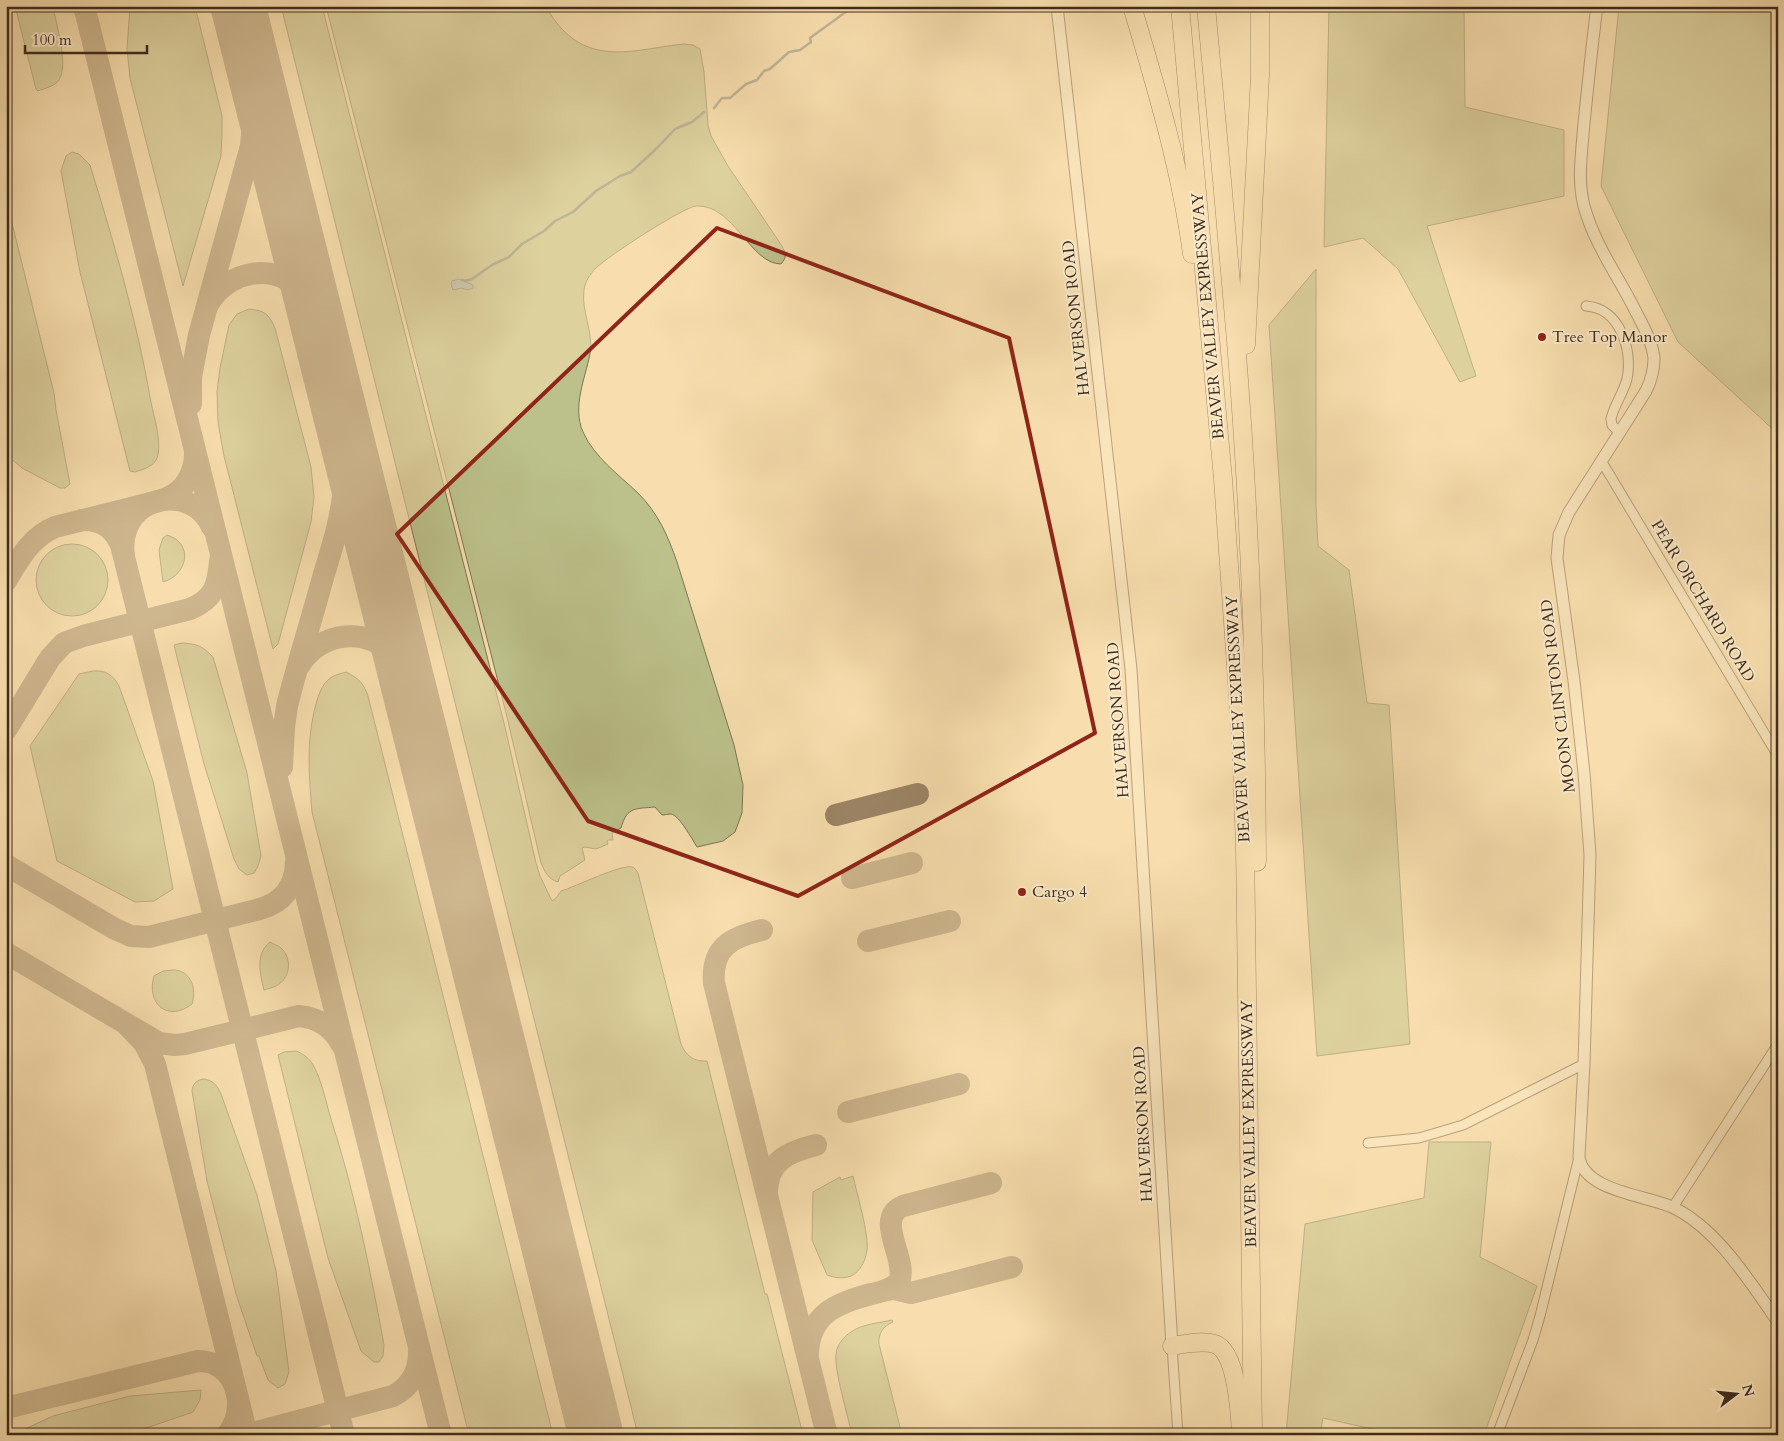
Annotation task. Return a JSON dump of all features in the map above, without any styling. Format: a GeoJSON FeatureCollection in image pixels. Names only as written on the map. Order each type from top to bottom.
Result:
{"type":"FeatureCollection","features":[{"type":"Feature","properties":{"kind":"highway"},"geometry":{"type":"LineString","coordinates":[[1132,6],[1168,137],[1185,216],[1226,524]]}},
{"type":"Feature","properties":{"kind":"highway","name":"BEAVER VALLEY EXPRESSWAY"},"geometry":{"type":"LineString","coordinates":[[1180,6],[1226,524],[1241,738],[1245,846],[1253,1435]]}},
{"type":"Feature","properties":{"kind":"highway","name":"BEAVER VALLEY EXPRESSWAY"},"geometry":{"type":"LineString","coordinates":[[1206,6],[1236,342],[1246,493],[1253,649],[1257,796],[1265,1435]]}},
{"type":"Feature","properties":{"kind":"highway"},"geometry":{"type":"LineString","coordinates":[[1246,493],[1247,318],[1260,76],[1260,6]]}},
{"type":"Feature","properties":{"kind":"highway"},"geometry":{"type":"LineString","coordinates":[[1172,1346],[1197,1343],[1214,1344],[1226,1353],[1233,1372],[1241,1435]]}},
{"type":"Feature","properties":{"kind":"street","name":"HALVERSON ROAD"},"geometry":{"type":"LineString","coordinates":[[1058,6],[1131,668],[1178,1435]]}},
{"type":"Feature","properties":{"kind":"street","name":"MOON CLINTON ROAD"},"geometry":{"type":"LineString","coordinates":[[1579,1157],[1584,1064],[1589,831],[1574,682],[1557,551],[1559,535],[1564,520],[1648,388],[1654,358],[1648,336],[1631,301],[1606,259],[1591,225],[1581,195],[1580,170],[1597,6]]}},
{"type":"Feature","properties":{"kind":"street"},"geometry":{"type":"LineString","coordinates":[[1586,306],[1600,308],[1612,317],[1620,329],[1626,344],[1629,364],[1627,380],[1610,420],[1620,433]]}},
{"type":"Feature","properties":{"kind":"street","name":"PEAR ORCHARD ROAD"},"geometry":{"type":"LineString","coordinates":[[1602,462],[1778,756]]}},
{"type":"Feature","properties":{"kind":"street"},"geometry":{"type":"LineString","coordinates":[[1673,1208],[1778,1044]]}},
{"type":"Feature","properties":{"kind":"street"},"geometry":{"type":"LineString","coordinates":[[1368,1143],[1420,1138],[1463,1125],[1584,1064]]}},
{"type":"Feature","properties":{"kind":"street"},"geometry":{"type":"LineString","coordinates":[[1579,1157],[1582,1168],[1593,1179],[1673,1208],[1695,1221],[1723,1249],[1754,1287],[1778,1322]]}},
{"type":"Feature","properties":{"kind":"street"},"geometry":{"type":"LineString","coordinates":[[1497,1435],[1533,1340],[1579,1157]]}},
{"type":"Feature","properties":{"kind":"highlighted area"},"geometry":{"type":"Polygon","coordinates":[[[717,228],[1009,338],[1095,733],[798,896],[588,821],[397,534],[717,228]]]}},
{"type":"Feature","properties":{"kind":"green space"},"geometry":{"type":"Polygon","coordinates":[[[15,6],[53,6],[62,55],[62,73],[55,84],[38,91],[36,89],[15,6]]]}},
{"type":"Feature","properties":{"kind":"green space"},"geometry":{"type":"Polygon","coordinates":[[[130,6],[195,6],[222,116],[221,156],[183,286],[130,78],[127,49],[130,6]]]}},
{"type":"Feature","properties":{"kind":"green space"},"geometry":{"type":"Polygon","coordinates":[[[281,6],[322,6],[504,723],[540,876],[552,901],[561,891],[608,872],[632,867],[638,873],[681,1044],[685,1052],[691,1057],[707,1061],[765,1294],[767,1294],[803,1435],[638,1435],[281,6]]]}},
{"type":"Feature","properties":{"kind":"green space"},"geometry":{"type":"Polygon","coordinates":[[[326,6],[546,6],[562,29],[590,48],[620,52],[684,44],[693,45],[700,49],[704,72],[708,125],[711,136],[728,166],[782,246],[785,257],[781,264],[770,261],[760,255],[721,214],[709,208],[696,206],[661,223],[603,262],[590,275],[584,290],[584,306],[591,346],[580,393],[579,413],[583,432],[600,458],[638,493],[657,517],[677,562],[734,745],[743,785],[742,813],[735,832],[723,841],[697,847],[674,815],[662,815],[655,807],[637,809],[629,812],[621,828],[612,833],[613,840],[608,840],[608,844],[596,849],[582,848],[585,860],[560,876],[558,882],[549,877],[542,866],[507,717],[326,6]]]}},
{"type":"Feature","properties":{"kind":"green space"},"geometry":{"type":"Polygon","coordinates":[[[1329,6],[1464,6],[1465,107],[1564,130],[1564,196],[1427,226],[1476,376],[1460,382],[1398,269],[1363,238],[1324,247],[1329,6]]]}},
{"type":"Feature","properties":{"kind":"green space"},"geometry":{"type":"Polygon","coordinates":[[[1619,6],[1778,6],[1778,434],[1678,342],[1601,186],[1619,6]]]}},
{"type":"Feature","properties":{"kind":"green space"},"geometry":{"type":"Polygon","coordinates":[[[72,152],[79,154],[90,165],[132,312],[157,428],[159,448],[157,459],[149,466],[135,472],[130,471],[80,272],[61,171],[66,156],[72,152]]]}},
{"type":"Feature","properties":{"kind":"green space"},"geometry":{"type":"Polygon","coordinates":[[[6,199],[54,393],[70,484],[65,488],[60,488],[22,468],[14,461],[6,461],[6,199]]]}},
{"type":"Feature","properties":{"kind":"green space"},"geometry":{"type":"Polygon","coordinates":[[[1316,269],[1316,506],[1318,546],[1349,570],[1367,703],[1389,705],[1410,1044],[1317,1056],[1269,325],[1316,269]]]}},
{"type":"Feature","properties":{"kind":"green space"},"geometry":{"type":"Polygon","coordinates":[[[249,309],[265,314],[275,328],[311,467],[314,497],[311,522],[278,644],[273,649],[224,456],[218,422],[217,392],[229,325],[237,314],[249,309]]]}},
{"type":"Feature","properties":{"kind":"green space"},"geometry":{"type":"Polygon","coordinates":[[[167,535],[176,539],[181,545],[185,559],[178,573],[163,582],[159,550],[163,538],[167,535]]]}},
{"type":"Feature","properties":{"kind":"green space"},"geometry":{"type":"Polygon","coordinates":[[[72,544],[92,550],[102,560],[108,580],[102,600],[92,610],[72,616],[52,610],[42,600],[36,580],[42,560],[52,550],[72,544]]]}},
{"type":"Feature","properties":{"kind":"green space"},"geometry":{"type":"Polygon","coordinates":[[[182,643],[199,646],[213,657],[247,773],[261,856],[254,873],[247,875],[239,869],[234,859],[204,764],[174,645],[182,643]]]}},
{"type":"Feature","properties":{"kind":"green space"},"geometry":{"type":"Polygon","coordinates":[[[102,671],[109,674],[119,686],[153,781],[173,889],[154,901],[135,902],[57,861],[30,746],[79,674],[102,671]]]}},
{"type":"Feature","properties":{"kind":"green space"},"geometry":{"type":"Polygon","coordinates":[[[346,672],[360,681],[368,696],[553,1435],[469,1435],[312,812],[309,771],[310,744],[316,704],[326,682],[334,676],[346,672]]]}},
{"type":"Feature","properties":{"kind":"green space"},"geometry":{"type":"Polygon","coordinates":[[[270,942],[280,947],[285,953],[288,969],[281,983],[264,990],[260,971],[260,958],[265,947],[270,942]]]}},
{"type":"Feature","properties":{"kind":"green space"},"geometry":{"type":"Polygon","coordinates":[[[173,970],[184,973],[188,977],[194,992],[192,1004],[183,1009],[167,1011],[156,1002],[152,986],[154,976],[163,971],[173,970]]]}},
{"type":"Feature","properties":{"kind":"green space"},"geometry":{"type":"Polygon","coordinates":[[[296,1051],[310,1060],[319,1078],[355,1203],[384,1345],[383,1356],[379,1362],[374,1362],[361,1351],[328,1258],[278,1055],[284,1052],[296,1051]]]}},
{"type":"Feature","properties":{"kind":"green space"},"geometry":{"type":"Polygon","coordinates":[[[203,1079],[209,1080],[214,1084],[221,1094],[257,1195],[276,1271],[289,1372],[285,1384],[278,1388],[268,1380],[259,1356],[257,1356],[236,1294],[207,1181],[192,1091],[195,1083],[203,1079]]]}},
{"type":"Feature","properties":{"kind":"green space"},"geometry":{"type":"Polygon","coordinates":[[[1429,1142],[1491,1142],[1480,1257],[1537,1286],[1484,1435],[1399,1435],[1323,1418],[1320,1435],[1286,1435],[1305,1224],[1424,1198],[1429,1142]]]}},
{"type":"Feature","properties":{"kind":"green space"},"geometry":{"type":"Polygon","coordinates":[[[853,1176],[866,1234],[866,1254],[864,1262],[857,1272],[845,1278],[836,1277],[827,1275],[812,1240],[813,1192],[840,1177],[841,1180],[853,1176]]]}},
{"type":"Feature","properties":{"kind":"green space"},"geometry":{"type":"Polygon","coordinates":[[[892,1320],[893,1322],[882,1331],[879,1337],[879,1344],[902,1435],[852,1435],[837,1371],[836,1354],[838,1347],[845,1336],[855,1329],[865,1325],[892,1320]]]}},
{"type":"Feature","properties":{"kind":"green space"},"geometry":{"type":"Polygon","coordinates":[[[201,1390],[200,1400],[193,1412],[126,1435],[12,1435],[53,1416],[130,1396],[201,1390]]]}},
{"type":"Feature","properties":{"kind":"water"},"geometry":{"type":"Polygon","coordinates":[[[459,279],[473,285],[473,288],[453,290],[452,281],[459,279]]]}},
{"type":"Feature","properties":{"kind":"waterway"},"geometry":{"type":"LineString","coordinates":[[714,108],[722,98],[730,98],[746,84],[757,80],[764,71],[770,69],[789,52],[800,50],[811,42],[810,38],[854,6]]}},
{"type":"Feature","properties":{"kind":"waterway"},"geometry":{"type":"LineString","coordinates":[[462,280],[472,279],[492,265],[509,257],[522,244],[544,231],[555,221],[573,212],[596,191],[620,176],[631,172],[675,129],[692,122],[704,112]]}},
{"type":"Feature","properties":{"kind":"taxiway"},"geometry":{"type":"LineString","coordinates":[[84,6],[441,1435]]}},
{"type":"Feature","properties":{"kind":"taxiway"},"geometry":{"type":"LineString","coordinates":[[191,404],[191,377],[199,335],[251,146],[252,99],[242,22]]}},
{"type":"Feature","properties":{"kind":"taxiway"},"geometry":{"type":"LineString","coordinates":[[209,303],[217,292],[228,283],[240,277],[265,273],[278,276],[290,282],[304,296],[322,340]]}},
{"type":"Feature","properties":{"kind":"taxiway"},"geometry":{"type":"LineString","coordinates":[[282,767],[287,706],[334,541],[343,497],[342,444],[331,377]]}},
{"type":"Feature","properties":{"kind":"taxiway"},"geometry":{"type":"LineString","coordinates":[[124,555],[125,535],[134,516],[147,505],[175,494],[185,485],[193,467],[195,453]]}},
{"type":"Feature","properties":{"kind":"taxiway"},"geometry":{"type":"LineString","coordinates":[[6,581],[32,543],[55,527],[167,500],[183,501],[197,508],[208,519],[212,527]]}},
{"type":"Feature","properties":{"kind":"taxiway"},"geometry":{"type":"LineString","coordinates":[[82,520],[95,521],[106,526],[121,545],[344,1435]]}},
{"type":"Feature","properties":{"kind":"taxiway"},"geometry":{"type":"LineString","coordinates":[[6,730],[50,658],[64,643],[83,636],[190,609],[198,605],[205,601],[213,591],[218,578],[220,561]]}},
{"type":"Feature","properties":{"kind":"taxiway"},"geometry":{"type":"LineString","coordinates":[[299,666],[308,654],[319,645],[332,639],[345,636],[372,640],[385,647],[395,658],[404,675],[413,705]]}},
{"type":"Feature","properties":{"kind":"taxiway"},"geometry":{"type":"LineString","coordinates":[[836,815],[918,794]]}},
{"type":"Feature","properties":{"kind":"taxiway"},"geometry":{"type":"LineString","coordinates":[[6,865],[115,929],[131,936],[149,937],[260,909],[276,902],[287,892],[293,878],[296,862]]}},
{"type":"Feature","properties":{"kind":"taxiway"},"geometry":{"type":"LineString","coordinates":[[852,878],[912,863]]}},
{"type":"Feature","properties":{"kind":"taxiway"},"geometry":{"type":"LineString","coordinates":[[868,941],[950,921]]}},
{"type":"Feature","properties":{"kind":"taxiway"},"geometry":{"type":"LineString","coordinates":[[762,930],[733,940],[720,952],[714,971],[714,983],[827,1435]]}},
{"type":"Feature","properties":{"kind":"taxiway"},"geometry":{"type":"LineString","coordinates":[[6,953],[159,1043],[185,1044],[299,1016],[313,1019],[325,1025],[342,1045]]}},
{"type":"Feature","properties":{"kind":"taxiway"},"geometry":{"type":"LineString","coordinates":[[128,1026],[144,1043],[155,1064],[247,1435]]}},
{"type":"Feature","properties":{"kind":"taxiway"},"geometry":{"type":"LineString","coordinates":[[848,1112],[959,1084]]}},
{"type":"Feature","properties":{"kind":"taxiway"},"geometry":{"type":"LineString","coordinates":[[767,1193],[771,1173],[781,1160],[797,1151],[816,1145]]}},
{"type":"Feature","properties":{"kind":"taxiway"},"geometry":{"type":"LineString","coordinates":[[808,1354],[813,1329],[827,1312],[836,1306],[889,1289],[899,1282],[901,1273],[900,1263],[891,1230],[891,1220],[895,1212],[903,1206],[991,1183]]}},
{"type":"Feature","properties":{"kind":"taxiway"},"geometry":{"type":"LineString","coordinates":[[886,1290],[894,1289],[911,1293],[1012,1267]]}},
{"type":"Feature","properties":{"kind":"taxiway"},"geometry":{"type":"LineString","coordinates":[[245,1435],[393,1396],[409,1384],[417,1367],[419,1353]]}},
{"type":"Feature","properties":{"kind":"taxiway"},"geometry":{"type":"LineString","coordinates":[[6,1408],[198,1361],[215,1364],[228,1374],[234,1384]]}},
{"type":"Feature","properties":{"kind":"taxiway"},"geometry":{"type":"LineString","coordinates":[[227,1435],[236,1420],[238,1404]]}},
{"type":"Feature","properties":{"kind":"runway"},"geometry":{"type":"LineString","coordinates":[[238,6],[596,1435]]}},
{"type":"Feature","properties":{"kind":"place","name":"Tree Top Manor"},"geometry":{"type":"Point","coordinates":[1542,337]}},
{"type":"Feature","properties":{"kind":"place","name":"Cargo 4"},"geometry":{"type":"Point","coordinates":[1022,892]}}]}
